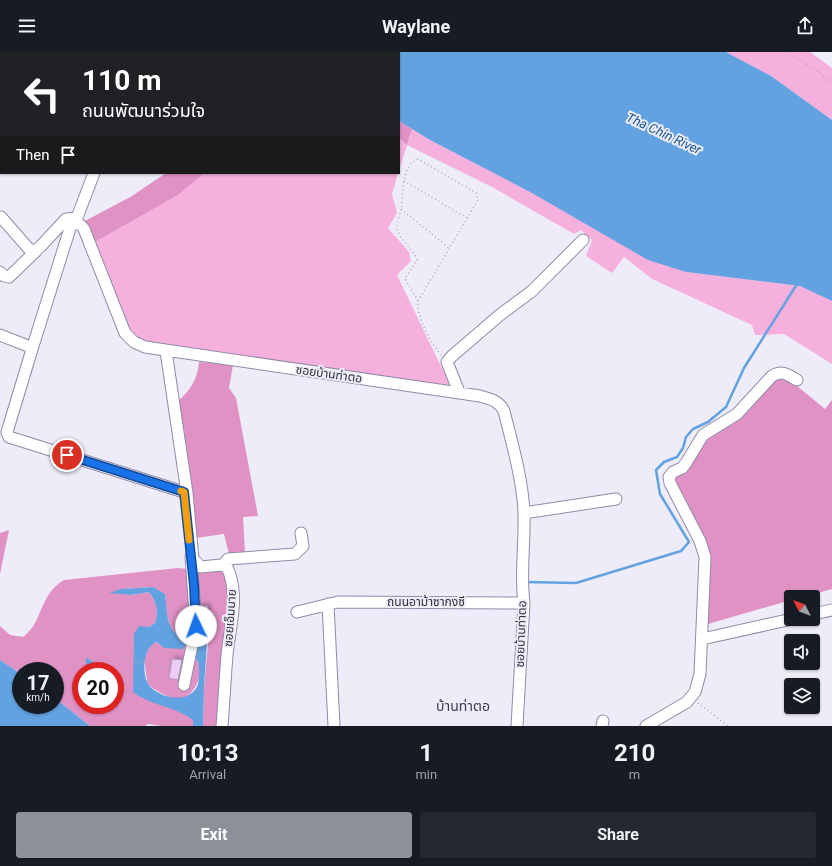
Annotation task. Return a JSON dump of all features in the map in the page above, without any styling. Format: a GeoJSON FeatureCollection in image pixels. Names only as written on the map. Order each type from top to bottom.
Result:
{"type":"FeatureCollection","features":[{"type":"Feature","properties":{"kind":"street"},"geometry":{"type":"LineString","coordinates":[[94,174],[76,221],[71,225],[7,432],[9,437],[186,492]]}},
{"type":"Feature","properties":{"kind":"street"},"geometry":{"type":"LineString","coordinates":[[1,218],[29,249],[37,250]]}},
{"type":"Feature","properties":{"kind":"street"},"geometry":{"type":"LineString","coordinates":[[0,272],[4,276],[10,276],[66,219],[76,221]]}},
{"type":"Feature","properties":{"kind":"street","name":"ซอยบ้านท่าตอ"},"geometry":{"type":"LineString","coordinates":[[76,221],[84,228],[125,333],[134,342],[145,347],[459,392],[494,399],[501,405],[516,457],[524,512],[522,579],[524,603],[517,726]]}},
{"type":"Feature","properties":{"kind":"street"},"geometry":{"type":"LineString","coordinates":[[459,392],[447,362],[495,318],[532,291],[583,240]]}},
{"type":"Feature","properties":{"kind":"street"},"geometry":{"type":"LineString","coordinates":[[0,335],[28,346],[33,346]]}},
{"type":"Feature","properties":{"kind":"street"},"geometry":{"type":"LineString","coordinates":[[166,351],[186,492],[193,559],[201,567],[223,565],[228,559],[295,554],[303,546],[301,533]]}},
{"type":"Feature","properties":{"kind":"street"},"geometry":{"type":"LineString","coordinates":[[646,726],[687,702],[695,692],[700,674],[705,557],[700,541],[670,483],[669,478],[673,472],[682,468],[686,463],[703,435],[737,414],[772,376],[779,372],[786,373],[797,380]]}},
{"type":"Feature","properties":{"kind":"street"},"geometry":{"type":"LineString","coordinates":[[184,685],[196,626],[186,492]]}},
{"type":"Feature","properties":{"kind":"street"},"geometry":{"type":"LineString","coordinates":[[524,512],[616,499]]}},
{"type":"Feature","properties":{"kind":"street","name":"ซอยเอ็มนาย"},"geometry":{"type":"LineString","coordinates":[[222,726],[234,597],[232,578],[227,567],[223,565]]}},
{"type":"Feature","properties":{"kind":"street","name":"ถนนอาม้าซากงซี"},"geometry":{"type":"LineString","coordinates":[[297,612],[338,602],[524,603]]}},
{"type":"Feature","properties":{"kind":"street"},"geometry":{"type":"LineString","coordinates":[[328,604],[334,726]]}},
{"type":"Feature","properties":{"kind":"street"},"geometry":{"type":"LineString","coordinates":[[820,613],[832,610]]}},
{"type":"Feature","properties":{"kind":"street"},"geometry":{"type":"LineString","coordinates":[[702,639],[784,621]]}},
{"type":"Feature","properties":{"kind":"path"},"geometry":{"type":"LineString","coordinates":[[786,52],[813,68],[832,83]]}},
{"type":"Feature","properties":{"kind":"path"},"geometry":{"type":"LineString","coordinates":[[418,300],[405,279],[417,260],[414,253],[399,233],[397,227],[401,209],[404,180],[408,168],[413,161],[418,159],[476,193],[478,200],[418,300],[418,309],[434,346],[447,362]]}},
{"type":"Feature","properties":{"kind":"path"},"geometry":{"type":"LineString","coordinates":[[404,180],[467,218]]}},
{"type":"Feature","properties":{"kind":"path"},"geometry":{"type":"LineString","coordinates":[[401,209],[449,248]]}},
{"type":"Feature","properties":{"kind":"path"},"geometry":{"type":"LineString","coordinates":[[104,653],[168,669]]}},
{"type":"Feature","properties":{"kind":"path"},"geometry":{"type":"LineString","coordinates":[[691,696],[706,710],[728,726]]}},
{"type":"Feature","properties":{"kind":"shaded area"},"geometry":{"type":"Polygon","coordinates":[[[726,52],[810,52],[832,68],[832,120],[771,76],[726,52]]]}},
{"type":"Feature","properties":{"kind":"shaded area"},"geometry":{"type":"Polygon","coordinates":[[[400,122],[412,129],[407,145],[400,139],[400,122]]]}},
{"type":"Feature","properties":{"kind":"shaded area"},"geometry":{"type":"Polygon","coordinates":[[[412,129],[430,140],[686,272],[800,286],[832,301],[832,364],[784,334],[755,335],[752,325],[652,279],[624,257],[612,273],[586,256],[592,240],[581,230],[574,234],[492,187],[407,145],[412,129]]]}},
{"type":"Feature","properties":{"kind":"shaded area"},"geometry":{"type":"Polygon","coordinates":[[[400,139],[407,145],[400,168],[400,139]]]}},
{"type":"Feature","properties":{"kind":"shaded area"},"geometry":{"type":"Polygon","coordinates":[[[165,174],[204,174],[178,195],[95,242],[85,221],[132,196],[165,174]]]}},
{"type":"Feature","properties":{"kind":"shaded area"},"geometry":{"type":"Polygon","coordinates":[[[204,174],[398,174],[392,194],[397,213],[388,228],[409,252],[411,261],[397,275],[449,383],[444,387],[141,343],[123,323],[95,242],[178,195],[204,174]]]}},
{"type":"Feature","properties":{"kind":"shaded area"},"geometry":{"type":"Polygon","coordinates":[[[199,362],[233,365],[229,388],[236,398],[258,516],[243,517],[245,554],[229,554],[224,534],[196,538],[177,402],[186,393],[195,379],[199,362]]]}},
{"type":"Feature","properties":{"kind":"shaded area"},"geometry":{"type":"Polygon","coordinates":[[[777,375],[786,377],[825,409],[832,400],[832,589],[820,592],[820,590],[784,590],[784,602],[708,624],[709,560],[673,478],[707,438],[777,375]]]}},
{"type":"Feature","properties":{"kind":"shaded area"},"geometry":{"type":"Polygon","coordinates":[[[9,530],[0,574],[0,533],[9,530]]]}},
{"type":"Feature","properties":{"kind":"shaded area"},"geometry":{"type":"Polygon","coordinates":[[[229,563],[229,680],[227,726],[203,726],[204,687],[208,644],[200,617],[200,636],[194,656],[199,663],[200,670],[197,683],[194,688],[185,697],[179,699],[166,696],[148,684],[145,660],[148,649],[157,642],[164,648],[187,642],[171,627],[167,616],[165,594],[152,587],[121,589],[131,595],[149,592],[156,606],[157,614],[155,623],[149,627],[140,697],[183,712],[193,720],[193,726],[161,726],[148,724],[145,726],[90,726],[75,714],[124,714],[124,662],[93,662],[86,657],[86,662],[72,662],[72,712],[64,705],[64,662],[12,662],[12,668],[0,660],[0,626],[10,635],[23,637],[34,624],[45,600],[50,593],[64,580],[178,568],[206,571],[229,563]]]}},
{"type":"Feature","properties":{"kind":"water","name":"Tha Chin River"},"geometry":{"type":"Polygon","coordinates":[[[400,52],[726,52],[771,76],[832,120],[832,301],[800,286],[686,272],[648,260],[532,193],[430,140],[400,122],[400,52]]]}},
{"type":"Feature","properties":{"kind":"water"},"geometry":{"type":"Polygon","coordinates":[[[153,587],[165,594],[167,616],[171,627],[187,642],[183,649],[164,648],[157,642],[152,645],[146,654],[144,668],[146,680],[154,690],[160,694],[175,698],[189,695],[194,691],[198,684],[199,664],[194,655],[194,642],[200,636],[200,617],[209,615],[203,726],[193,726],[193,720],[186,715],[140,697],[133,692],[134,634],[139,626],[149,627],[155,623],[157,614],[156,606],[149,592],[131,595],[109,593],[121,589],[153,587]]]}},
{"type":"Feature","properties":{"kind":"water"},"geometry":{"type":"Polygon","coordinates":[[[86,657],[93,662],[86,662],[86,657]]]}},
{"type":"Feature","properties":{"kind":"water"},"geometry":{"type":"Polygon","coordinates":[[[0,660],[12,668],[12,714],[64,714],[64,705],[72,712],[72,714],[75,714],[90,726],[0,726],[0,660]]]}},
{"type":"Feature","properties":{"kind":"building"},"geometry":{"type":"Polygon","coordinates":[[[202,606],[208,606],[208,614],[202,615],[202,606]]]}},
{"type":"Feature","properties":{"kind":"building"},"geometry":{"type":"Polygon","coordinates":[[[172,659],[182,660],[178,680],[169,678],[172,659]]]}},
{"type":"Feature","properties":{"kind":"waterway"},"geometry":{"type":"LineString","coordinates":[[526,582],[576,583],[681,551],[689,542],[660,494],[656,470],[664,462],[677,457],[683,448],[686,437],[693,429],[708,422],[726,407],[744,368],[797,284]]}},
{"type":"Feature","properties":{"kind":"slow traffic"},"geometry":{"type":"LineString","coordinates":[[181,491],[184,492],[189,540]]}},
{"type":"Feature","properties":{"kind":"district","name":"บ้านท่าตอ"},"geometry":{"type":"Point","coordinates":[463,706]}},
{"type":"Feature","properties":{"kind":"route"},"geometry":{"type":"LineString","coordinates":[[67,455],[184,492],[194,585],[196,626]]}}]}
